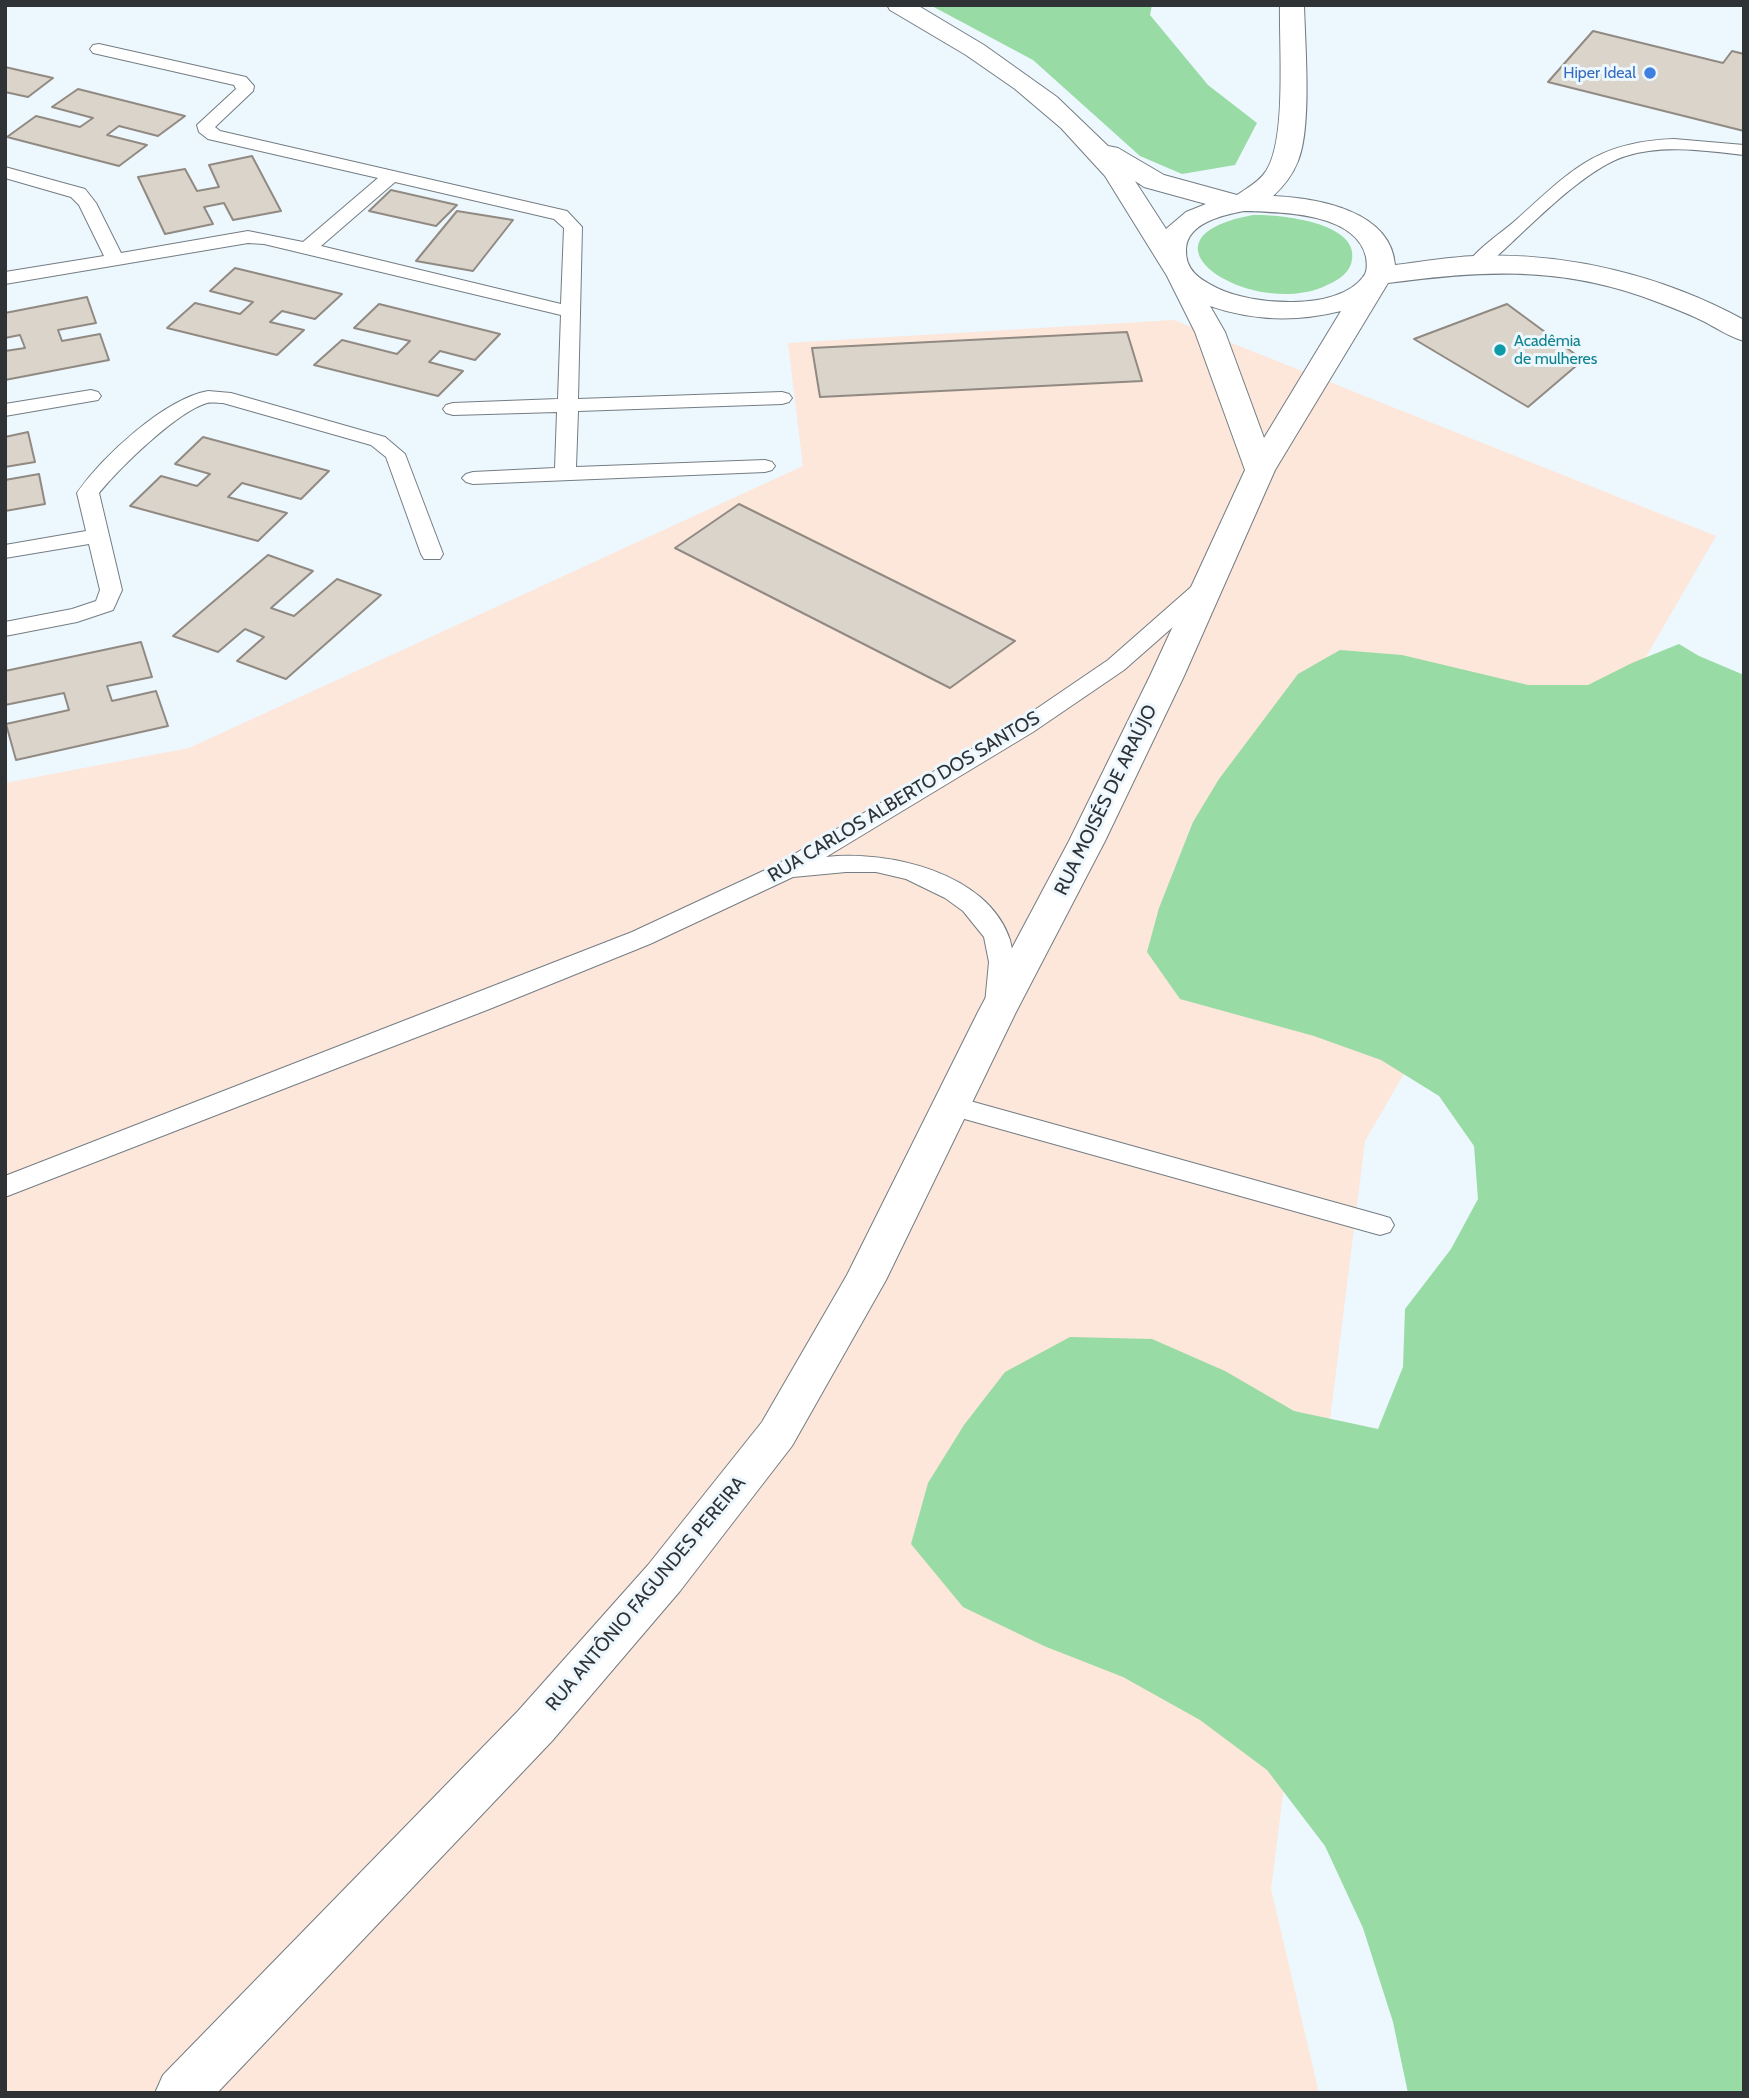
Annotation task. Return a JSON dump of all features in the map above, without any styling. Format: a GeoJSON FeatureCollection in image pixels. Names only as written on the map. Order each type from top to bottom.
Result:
{"type":"FeatureCollection","features":[{"type":"Feature","properties":{"kind":"street"},"geometry":{"type":"LineString","coordinates":[[899,5],[998,65],[1063,115],[1122,180],[1210,332],[1260,470]]}},
{"type":"Feature","properties":{"kind":"street"},"geometry":{"type":"LineString","coordinates":[[1292,5],[1292,115],[1286,159],[1272,182],[1242,204],[1212,210],[1191,220],[1177,232],[1170,247],[1175,268],[1196,288],[1223,301],[1256,309],[1290,311],[1324,308],[1351,299],[1375,281],[1472,265],[1531,266],[1584,273],[1623,283],[1696,307],[1744,332]]}},
{"type":"Feature","properties":{"kind":"street"},"geometry":{"type":"LineString","coordinates":[[1092,144],[1154,181],[1242,204],[1304,206],[1472,265]]}},
{"type":"Feature","properties":{"kind":"street"},"geometry":{"type":"LineString","coordinates":[[1355,225],[1372,239],[1381,254],[1375,281]]}},
{"type":"Feature","properties":{"kind":"street","name":"RUA CARLOS ALBERTO DOS SANTOS"},"geometry":{"type":"LineString","coordinates":[[1207,585],[1260,470],[1375,281]]}},
{"type":"Feature","properties":{"kind":"street","name":"RUA MOISÉS DE ARAÚJO"},"geometry":{"type":"LineString","coordinates":[[997,1013],[1087,841],[1167,676],[1207,585]]}},
{"type":"Feature","properties":{"kind":"street","name":"RUA ANTÔNIO FAGUNDES PEREIRA"},"geometry":{"type":"LineString","coordinates":[[181,2093],[535,1726],[664,1577],[769,1444],[865,1280],[997,1013]]}},
{"type":"Feature","properties":{"kind":"lane"},"geometry":{"type":"LineString","coordinates":[[99,49],[240,81],[245,86],[244,91],[206,125],[205,128],[214,135],[560,215],[568,220],[573,227],[565,474]]}},
{"type":"Feature","properties":{"kind":"lane"},"geometry":{"type":"LineString","coordinates":[[1472,265],[1582,171],[1605,158],[1632,149],[1667,144],[1744,150]]}},
{"type":"Feature","properties":{"kind":"lane"},"geometry":{"type":"LineString","coordinates":[[5,172],[78,193],[87,203],[116,261]]}},
{"type":"Feature","properties":{"kind":"lane"},"geometry":{"type":"LineString","coordinates":[[306,249],[392,176]]}},
{"type":"Feature","properties":{"kind":"lane"},"geometry":{"type":"LineString","coordinates":[[5,278],[248,237],[571,312]]}},
{"type":"Feature","properties":{"kind":"lane"},"geometry":{"type":"LineString","coordinates":[[5,410],[90,396]]}},
{"type":"Feature","properties":{"kind":"lane"},"geometry":{"type":"LineString","coordinates":[[5,629],[77,615],[105,605],[111,590],[88,493],[101,475],[185,406],[204,397],[225,397],[378,441],[395,454],[432,554]]}},
{"type":"Feature","properties":{"kind":"lane"},"geometry":{"type":"LineString","coordinates":[[453,409],[782,398]]}},
{"type":"Feature","properties":{"kind":"lane"},"geometry":{"type":"LineString","coordinates":[[473,478],[765,466]]}},
{"type":"Feature","properties":{"kind":"lane"},"geometry":{"type":"LineString","coordinates":[[5,552],[97,536]]}},
{"type":"Feature","properties":{"kind":"lane","name":"RUA CARLOS ALBERTO DOS SANTOS"},"geometry":{"type":"LineString","coordinates":[[5,1187],[617,948],[785,871],[1037,719],[1116,665],[1207,585]]}},
{"type":"Feature","properties":{"kind":"lane"},"geometry":{"type":"LineString","coordinates":[[785,871],[875,864],[912,872],[964,898],[990,924],[1002,955],[997,1013]]}},
{"type":"Feature","properties":{"kind":"lane"},"geometry":{"type":"LineString","coordinates":[[952,1106],[1380,1225]]}},
{"type":"Feature","properties":{"kind":"shaded area"},"geometry":{"type":"Polygon","coordinates":[[[1174,320],[1716,536],[1365,1141],[1271,1889],[1319,2093],[5,2093],[5,783],[189,748],[803,466],[788,343],[1174,320]]]}},
{"type":"Feature","properties":{"kind":"green space"},"geometry":{"type":"Polygon","coordinates":[[[930,5],[1152,5],[1150,15],[1208,85],[1257,123],[1235,165],[1182,174],[1140,156],[1033,60],[930,5]]]}},
{"type":"Feature","properties":{"kind":"green space"},"geometry":{"type":"Polygon","coordinates":[[[1253,215],[1298,219],[1332,230],[1345,238],[1352,250],[1349,268],[1340,278],[1323,287],[1293,294],[1263,292],[1234,284],[1212,271],[1200,256],[1200,240],[1216,226],[1253,215]]]}},
{"type":"Feature","properties":{"kind":"green space"},"geometry":{"type":"Polygon","coordinates":[[[1679,644],[1699,656],[1744,675],[1744,2093],[1408,2093],[1393,2022],[1363,1928],[1325,1846],[1267,1770],[1200,1720],[1123,1677],[1044,1646],[963,1607],[911,1544],[928,1483],[964,1425],[1005,1372],[1070,1337],[1152,1339],[1225,1371],[1294,1411],[1378,1429],[1403,1367],[1405,1309],[1451,1249],[1478,1199],[1474,1146],[1439,1096],[1381,1060],[1314,1036],[1180,999],[1147,952],[1159,908],[1193,822],[1219,779],[1298,674],[1340,650],[1402,655],[1528,685],[1588,685],[1679,644]]]}},
{"type":"Feature","properties":{"kind":"building","name":"Hiper Ideal"},"geometry":{"type":"Polygon","coordinates":[[[1593,31],[1723,63],[1732,51],[1744,54],[1744,131],[1548,82],[1593,31]]]}},
{"type":"Feature","properties":{"kind":"building"},"geometry":{"type":"Polygon","coordinates":[[[5,67],[53,78],[28,97],[5,92],[5,67]]]}},
{"type":"Feature","properties":{"kind":"building"},"geometry":{"type":"Polygon","coordinates":[[[78,89],[185,116],[158,136],[119,126],[107,135],[147,145],[119,166],[7,137],[36,116],[80,127],[93,118],[52,107],[78,89]]]}},
{"type":"Feature","properties":{"kind":"building"},"geometry":{"type":"Polygon","coordinates":[[[252,156],[281,211],[233,220],[224,203],[204,207],[213,224],[165,234],[138,177],[185,169],[197,191],[219,187],[209,165],[252,156]]]}},
{"type":"Feature","properties":{"kind":"building"},"geometry":{"type":"Polygon","coordinates":[[[391,190],[457,205],[436,226],[369,211],[391,190]]]}},
{"type":"Feature","properties":{"kind":"building"},"geometry":{"type":"Polygon","coordinates":[[[457,211],[513,220],[473,271],[416,261],[457,211]]]}},
{"type":"Feature","properties":{"kind":"building"},"geometry":{"type":"Polygon","coordinates":[[[235,268],[342,294],[315,319],[282,311],[270,322],[304,330],[277,355],[167,328],[195,303],[240,314],[253,302],[210,291],[235,268]]]}},
{"type":"Feature","properties":{"kind":"building"},"geometry":{"type":"Polygon","coordinates":[[[87,297],[96,323],[58,330],[62,341],[100,334],[109,360],[5,380],[5,351],[25,348],[20,335],[5,338],[5,313],[87,297]]]}},
{"type":"Feature","properties":{"kind":"building"},"geometry":{"type":"Polygon","coordinates":[[[379,304],[500,334],[475,360],[440,351],[429,362],[463,371],[438,396],[314,365],[342,340],[397,354],[410,341],[354,328],[379,304]]]}},
{"type":"Feature","properties":{"kind":"building","name":"Acadêmia de mulheres"},"geometry":{"type":"Polygon","coordinates":[[[1507,304],[1583,360],[1528,407],[1414,339],[1507,304]]]}},
{"type":"Feature","properties":{"kind":"building"},"geometry":{"type":"Polygon","coordinates":[[[1127,332],[1142,381],[820,397],[812,348],[1127,332]]]}},
{"type":"Feature","properties":{"kind":"building"},"geometry":{"type":"Polygon","coordinates":[[[28,432],[35,462],[5,467],[5,437],[28,432]]]}},
{"type":"Feature","properties":{"kind":"building"},"geometry":{"type":"Polygon","coordinates":[[[203,437],[329,471],[301,499],[242,483],[228,497],[287,513],[258,541],[130,506],[161,476],[197,486],[210,474],[175,464],[203,437]]]}},
{"type":"Feature","properties":{"kind":"building"},"geometry":{"type":"Polygon","coordinates":[[[39,474],[45,504],[5,511],[5,480],[39,474]]]}},
{"type":"Feature","properties":{"kind":"building"},"geometry":{"type":"Polygon","coordinates":[[[739,504],[1015,641],[950,688],[675,548],[739,504]]]}},
{"type":"Feature","properties":{"kind":"building"},"geometry":{"type":"Polygon","coordinates":[[[268,555],[313,571],[271,608],[294,616],[337,579],[381,595],[286,679],[237,661],[264,637],[245,629],[218,652],[173,636],[268,555]]]}},
{"type":"Feature","properties":{"kind":"building"},"geometry":{"type":"Polygon","coordinates":[[[141,642],[152,677],[107,686],[112,701],[156,691],[168,726],[16,760],[6,724],[69,710],[64,693],[5,705],[5,671],[141,642]]]}},
{"type":"Feature","properties":{"kind":"place","name":"Hiper Ideal"},"geometry":{"type":"Point","coordinates":[1650,73]}},
{"type":"Feature","properties":{"kind":"place","name":"Acadêmia de mulheres"},"geometry":{"type":"Point","coordinates":[1500,350]}}]}
